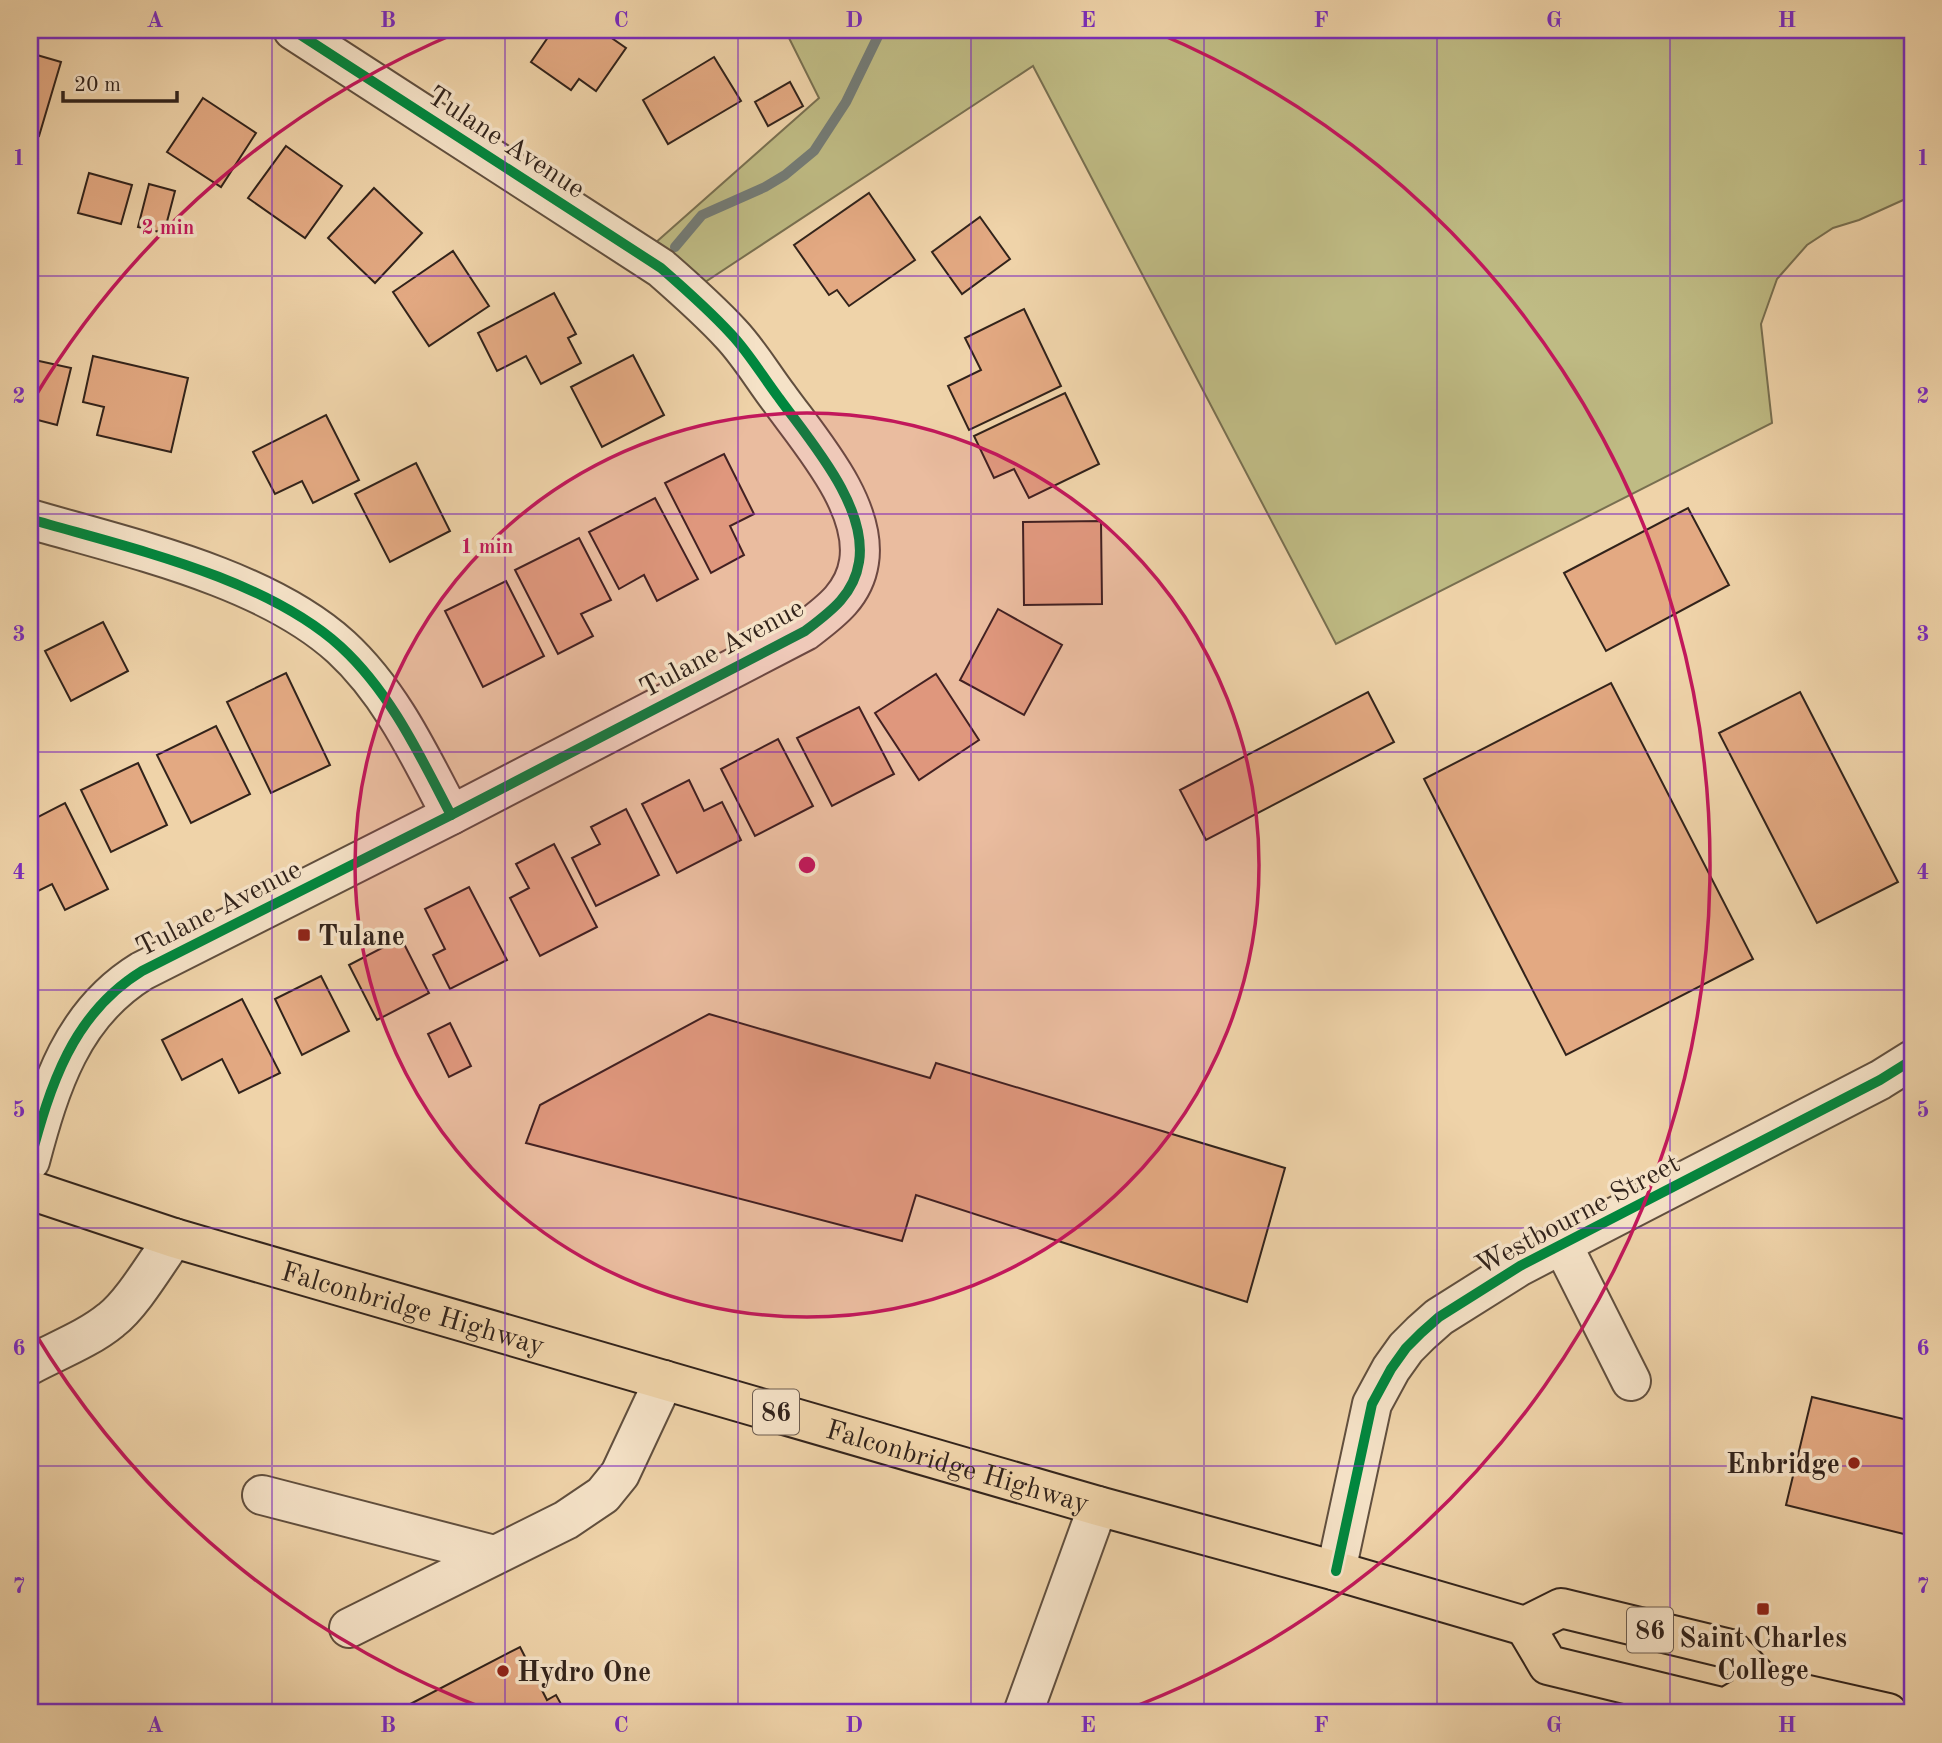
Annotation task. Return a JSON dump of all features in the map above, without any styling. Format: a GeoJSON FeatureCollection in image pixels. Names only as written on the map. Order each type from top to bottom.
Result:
{"type":"FeatureCollection","features":[{"type":"Feature","properties":{"kind":"main road","name":"Falconbridge Highway"},"geometry":{"type":"LineString","coordinates":[[30,1190],[174,1238],[1098,1506],[1525,1626]]}},
{"type":"Feature","properties":{"kind":"main road","name":"86"},"geometry":{"type":"LineString","coordinates":[[1561,1608],[1730,1649],[1764,1685],[1725,1707],[1560,1668],[1548,1665],[1525,1626],[1561,1608]]}},
{"type":"Feature","properties":{"kind":"main road"},"geometry":{"type":"LineString","coordinates":[[1764,1685],[1888,1713]]}},
{"type":"Feature","properties":{"kind":"street","name":"Tulane Avenue"},"geometry":{"type":"LineString","coordinates":[[30,1161],[59,1069],[76,1038],[122,983],[805,631],[836,607],[851,588],[859,563],[861,540],[849,503],[833,473],[733,336],[698,300],[661,268],[293,30]]}},
{"type":"Feature","properties":{"kind":"street"},"geometry":{"type":"LineString","coordinates":[[30,519],[169,559],[241,586],[311,624],[341,648],[371,680],[418,750],[451,815]]}},
{"type":"Feature","properties":{"kind":"street","name":"Westbourne Street"},"geometry":{"type":"LineString","coordinates":[[1336,1571],[1372,1404],[1406,1348],[1439,1317],[1520,1266],[1880,1080],[1912,1060]]}},
{"type":"Feature","properties":{"kind":"street"},"geometry":{"type":"LineString","coordinates":[[30,1365],[112,1320],[174,1238]]}},
{"type":"Feature","properties":{"kind":"street"},"geometry":{"type":"LineString","coordinates":[[1562,1244],[1631,1381]]}},
{"type":"Feature","properties":{"kind":"street"},"geometry":{"type":"LineString","coordinates":[[349,1628],[566,1520],[603,1495],[620,1474],[664,1380]]}},
{"type":"Feature","properties":{"kind":"street"},"geometry":{"type":"LineString","coordinates":[[262,1495],[494,1555]]}},
{"type":"Feature","properties":{"kind":"street"},"geometry":{"type":"LineString","coordinates":[[1023,1713],[1098,1506]]}},
{"type":"Feature","properties":{"kind":"shaded area"},"geometry":{"type":"Polygon","coordinates":[[[785,30],[1912,30],[1912,196],[1859,220],[1833,228],[1807,245],[1777,279],[1761,324],[1772,423],[1336,644],[1033,66],[693,290],[645,252],[819,98],[785,30]]]}},
{"type":"Feature","properties":{"kind":"building"},"geometry":{"type":"Polygon","coordinates":[[[553,30],[600,30],[626,48],[596,91],[579,79],[571,90],[531,62],[553,30]]]}},
{"type":"Feature","properties":{"kind":"building"},"geometry":{"type":"Polygon","coordinates":[[[30,53],[61,62],[39,136],[30,134],[30,53]]]}},
{"type":"Feature","properties":{"kind":"building"},"geometry":{"type":"Polygon","coordinates":[[[714,57],[741,101],[668,144],[643,100],[714,57]]]}},
{"type":"Feature","properties":{"kind":"building"},"geometry":{"type":"Polygon","coordinates":[[[790,82],[803,106],[768,126],[755,102],[790,82]]]}},
{"type":"Feature","properties":{"kind":"building"},"geometry":{"type":"Polygon","coordinates":[[[203,98],[256,133],[221,187],[167,152],[203,98]]]}},
{"type":"Feature","properties":{"kind":"building"},"geometry":{"type":"Polygon","coordinates":[[[286,146],[342,186],[305,238],[248,198],[286,146]]]}},
{"type":"Feature","properties":{"kind":"building"},"geometry":{"type":"Polygon","coordinates":[[[30,167],[36,169],[30,192],[30,167]]]}},
{"type":"Feature","properties":{"kind":"building"},"geometry":{"type":"Polygon","coordinates":[[[89,173],[132,185],[121,224],[78,213],[89,173]]]}},
{"type":"Feature","properties":{"kind":"building"},"geometry":{"type":"Polygon","coordinates":[[[149,184],[175,191],[164,233],[138,227],[149,184]]]}},
{"type":"Feature","properties":{"kind":"building"},"geometry":{"type":"Polygon","coordinates":[[[374,188],[422,233],[375,283],[328,238],[374,188]]]}},
{"type":"Feature","properties":{"kind":"building"},"geometry":{"type":"Polygon","coordinates":[[[869,193],[915,260],[849,306],[837,290],[829,295],[794,245],[869,193]]]}},
{"type":"Feature","properties":{"kind":"building"},"geometry":{"type":"Polygon","coordinates":[[[980,217],[1010,259],[962,294],[932,252],[980,217]]]}},
{"type":"Feature","properties":{"kind":"building"},"geometry":{"type":"Polygon","coordinates":[[[453,251],[489,306],[429,346],[393,292],[453,251]]]}},
{"type":"Feature","properties":{"kind":"building"},"geometry":{"type":"Polygon","coordinates":[[[554,293],[576,334],[568,338],[581,363],[541,384],[526,356],[497,371],[478,333],[554,293]]]}},
{"type":"Feature","properties":{"kind":"building"},"geometry":{"type":"Polygon","coordinates":[[[1024,309],[1061,386],[969,430],[948,386],[981,370],[965,338],[1024,309]]]}},
{"type":"Feature","properties":{"kind":"building"},"geometry":{"type":"Polygon","coordinates":[[[633,355],[664,415],[602,447],[571,387],[633,355]]]}},
{"type":"Feature","properties":{"kind":"building"},"geometry":{"type":"Polygon","coordinates":[[[93,356],[188,378],[171,452],[97,435],[104,407],[83,402],[93,356]]]}},
{"type":"Feature","properties":{"kind":"building"},"geometry":{"type":"Polygon","coordinates":[[[30,359],[71,368],[57,425],[30,418],[30,359]]]}},
{"type":"Feature","properties":{"kind":"building"},"geometry":{"type":"Polygon","coordinates":[[[1065,393],[1099,464],[1029,498],[1014,469],[994,478],[974,436],[1065,393]]]}},
{"type":"Feature","properties":{"kind":"building"},"geometry":{"type":"Polygon","coordinates":[[[326,415],[359,480],[313,503],[302,481],[275,494],[253,452],[326,415]]]}},
{"type":"Feature","properties":{"kind":"building"},"geometry":{"type":"Polygon","coordinates":[[[724,454],[754,514],[730,526],[744,555],[711,573],[665,483],[724,454]]]}},
{"type":"Feature","properties":{"kind":"building"},"geometry":{"type":"Polygon","coordinates":[[[416,463],[450,531],[390,562],[355,494],[416,463]]]}},
{"type":"Feature","properties":{"kind":"building"},"geometry":{"type":"Polygon","coordinates":[[[655,498],[698,579],[657,601],[644,575],[619,589],[589,532],[655,498]]]}},
{"type":"Feature","properties":{"kind":"building"},"geometry":{"type":"Polygon","coordinates":[[[1688,508],[1729,585],[1606,651],[1564,573],[1688,508]]]}},
{"type":"Feature","properties":{"kind":"building"},"geometry":{"type":"Polygon","coordinates":[[[1101,521],[1102,604],[1024,605],[1023,522],[1101,521]]]}},
{"type":"Feature","properties":{"kind":"building"},"geometry":{"type":"Polygon","coordinates":[[[579,538],[611,600],[581,614],[593,636],[558,654],[515,570],[579,538]]]}},
{"type":"Feature","properties":{"kind":"building"},"geometry":{"type":"Polygon","coordinates":[[[506,581],[544,656],[483,687],[445,611],[506,581]]]}},
{"type":"Feature","properties":{"kind":"building"},"geometry":{"type":"Polygon","coordinates":[[[998,609],[1062,645],[1024,715],[960,680],[998,609]]]}},
{"type":"Feature","properties":{"kind":"building"},"geometry":{"type":"Polygon","coordinates":[[[103,622],[128,671],[71,701],[45,651],[103,622]]]}},
{"type":"Feature","properties":{"kind":"building"},"geometry":{"type":"Polygon","coordinates":[[[286,673],[330,765],[271,793],[227,702],[286,673]]]}},
{"type":"Feature","properties":{"kind":"building"},"geometry":{"type":"Polygon","coordinates":[[[936,674],[979,740],[919,780],[875,713],[936,674]]]}},
{"type":"Feature","properties":{"kind":"building"},"geometry":{"type":"Polygon","coordinates":[[[1611,683],[1753,959],[1566,1055],[1424,779],[1611,683]]]}},
{"type":"Feature","properties":{"kind":"building"},"geometry":{"type":"Polygon","coordinates":[[[1368,692],[1394,742],[1206,840],[1180,790],[1368,692]]]}},
{"type":"Feature","properties":{"kind":"building"},"geometry":{"type":"Polygon","coordinates":[[[1800,692],[1898,882],[1817,923],[1719,733],[1800,692]]]}},
{"type":"Feature","properties":{"kind":"building"},"geometry":{"type":"Polygon","coordinates":[[[859,707],[894,774],[832,806],[797,738],[859,707]]]}},
{"type":"Feature","properties":{"kind":"building"},"geometry":{"type":"Polygon","coordinates":[[[216,726],[250,794],[191,823],[157,755],[216,726]]]}},
{"type":"Feature","properties":{"kind":"building"},"geometry":{"type":"Polygon","coordinates":[[[778,739],[813,806],[755,836],[721,769],[778,739]]]}},
{"type":"Feature","properties":{"kind":"building"},"geometry":{"type":"Polygon","coordinates":[[[138,763],[167,825],[111,852],[81,790],[138,763]]]}},
{"type":"Feature","properties":{"kind":"building"},"geometry":{"type":"Polygon","coordinates":[[[689,780],[704,811],[722,802],[741,840],[677,873],[642,804],[689,780]]]}},
{"type":"Feature","properties":{"kind":"building"},"geometry":{"type":"Polygon","coordinates":[[[65,803],[108,889],[65,910],[52,884],[30,895],[30,821],[65,803]]]}},
{"type":"Feature","properties":{"kind":"building"},"geometry":{"type":"Polygon","coordinates":[[[626,809],[659,875],[596,906],[572,858],[600,844],[591,827],[626,809]]]}},
{"type":"Feature","properties":{"kind":"building"},"geometry":{"type":"Polygon","coordinates":[[[554,844],[597,927],[540,956],[510,898],[529,888],[516,864],[554,844]]]}},
{"type":"Feature","properties":{"kind":"building"},"geometry":{"type":"Polygon","coordinates":[[[469,887],[507,960],[450,989],[433,955],[445,949],[425,909],[469,887]]]}},
{"type":"Feature","properties":{"kind":"building"},"geometry":{"type":"Polygon","coordinates":[[[401,938],[429,993],[377,1020],[349,965],[401,938]]]}},
{"type":"Feature","properties":{"kind":"building"},"geometry":{"type":"Polygon","coordinates":[[[321,976],[349,1031],[302,1055],[275,999],[321,976]]]}},
{"type":"Feature","properties":{"kind":"building"},"geometry":{"type":"Polygon","coordinates":[[[242,999],[280,1073],[239,1093],[222,1059],[182,1080],[162,1040],[242,999]]]}},
{"type":"Feature","properties":{"kind":"building"},"geometry":{"type":"Polygon","coordinates":[[[709,1014],[930,1078],[936,1063],[1285,1168],[1247,1302],[916,1195],[902,1241],[526,1143],[540,1105],[709,1014]]]}},
{"type":"Feature","properties":{"kind":"building"},"geometry":{"type":"Polygon","coordinates":[[[450,1023],[471,1066],[449,1077],[428,1034],[450,1023]]]}},
{"type":"Feature","properties":{"kind":"building","name":"Enbridge"},"geometry":{"type":"Polygon","coordinates":[[[1812,1397],[1912,1421],[1912,1536],[1786,1505],[1812,1397]]]}},
{"type":"Feature","properties":{"kind":"building","name":"Hydro One"},"geometry":{"type":"Polygon","coordinates":[[[520,1647],[547,1700],[556,1695],[566,1713],[393,1713],[520,1647]]]}},
{"type":"Feature","properties":{"kind":"waterway"},"geometry":{"type":"LineString","coordinates":[[675,247],[702,215],[765,187],[785,175],[814,151],[846,102],[881,30]]}},
{"type":"Feature","properties":{"kind":"cycle path"},"geometry":{"type":"LineString","coordinates":[[30,1161],[46,1106],[67,1054],[81,1030],[118,988],[142,971],[451,815],[805,631],[840,602],[852,584],[859,562],[855,519],[834,475],[744,349],[706,308],[661,268],[293,30]]}},
{"type":"Feature","properties":{"kind":"cycle path"},"geometry":{"type":"LineString","coordinates":[[30,519],[152,554],[235,583],[310,623],[341,647],[375,684],[403,726],[451,815]]}},
{"type":"Feature","properties":{"kind":"cycle path"},"geometry":{"type":"LineString","coordinates":[[1336,1571],[1372,1404],[1406,1348],[1439,1317],[1520,1266],[1880,1080],[1912,1060]]}},
{"type":"Feature","properties":{"kind":"place","name":"Tulane"},"geometry":{"type":"Point","coordinates":[304,935]}},
{"type":"Feature","properties":{"kind":"place","name":"Enbridge"},"geometry":{"type":"Point","coordinates":[1854,1463]}},
{"type":"Feature","properties":{"kind":"place","name":"Saint Charles College"},"geometry":{"type":"Point","coordinates":[1763,1609]}},
{"type":"Feature","properties":{"kind":"place","name":"Hydro One"},"geometry":{"type":"Point","coordinates":[503,1671]}}]}
